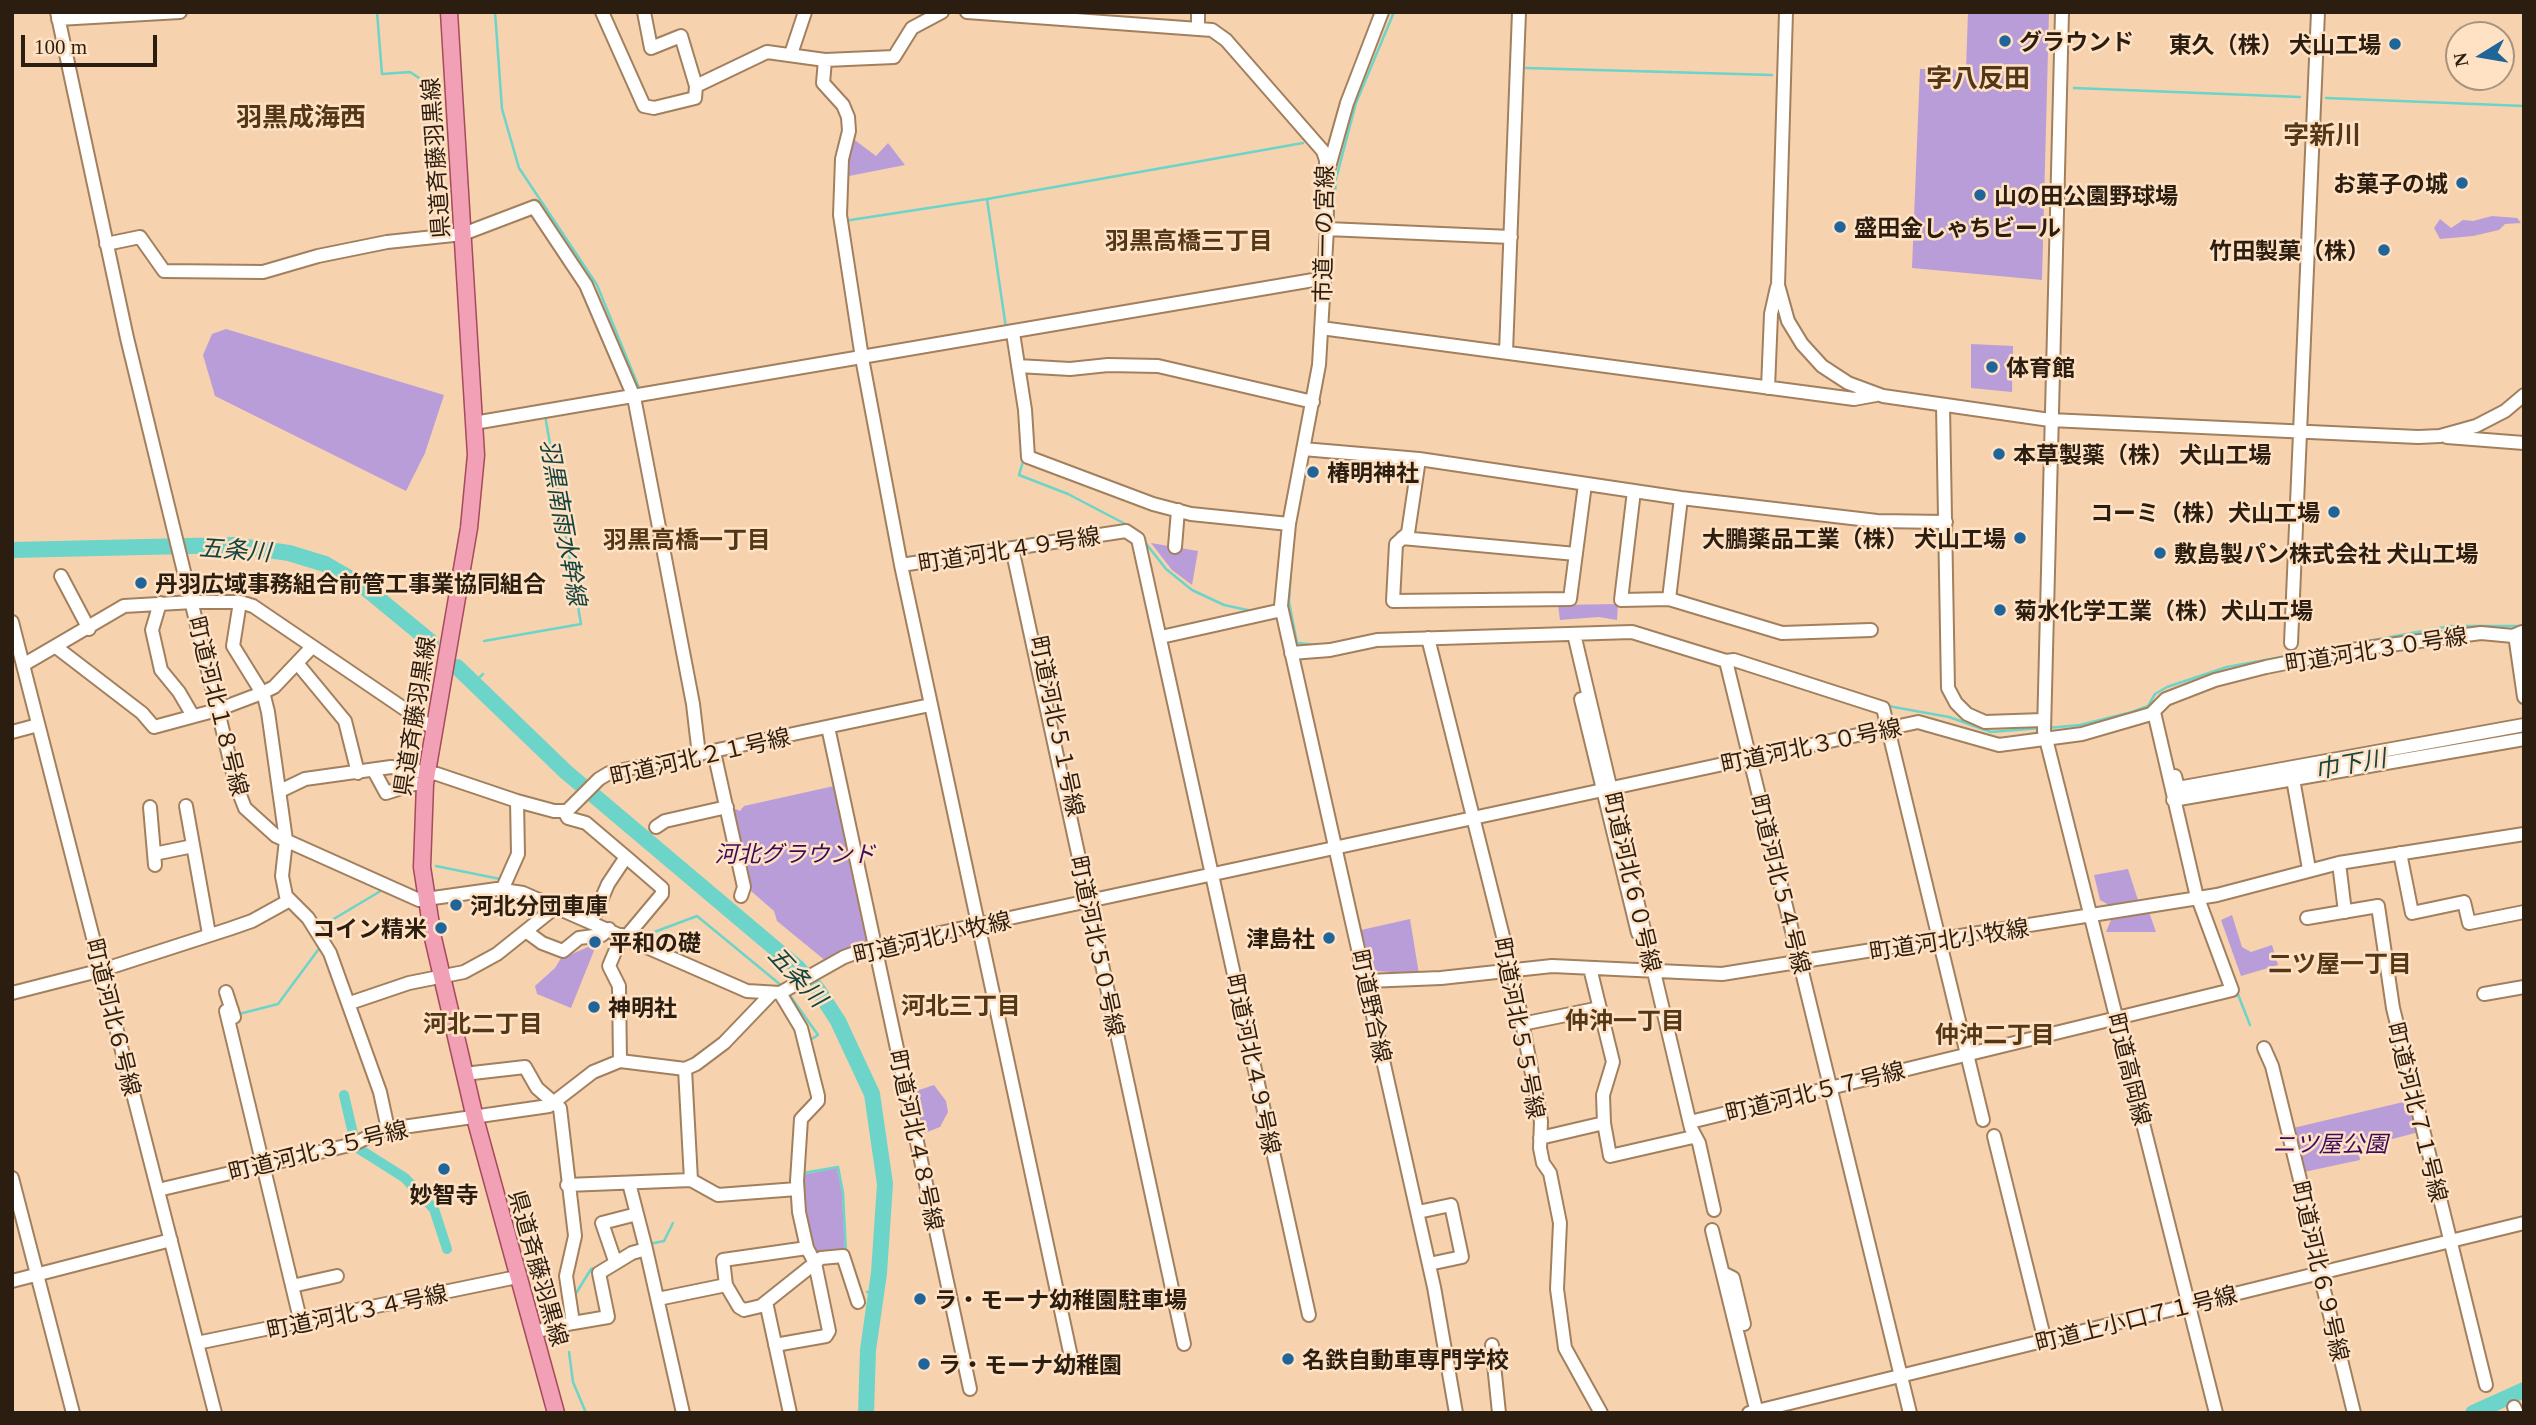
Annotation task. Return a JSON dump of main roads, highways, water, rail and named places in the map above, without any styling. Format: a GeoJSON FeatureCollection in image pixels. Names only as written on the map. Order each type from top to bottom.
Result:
{"type":"FeatureCollection","features":[{"type":"Feature","properties":{"kind":"main road","name":"県道斉藤羽黒線"},"geometry":{"type":"LineString","coordinates":[[449,12],[474,423],[473,493],[426,778],[421,838],[426,900],[464,1074],[556,1413]]}},
{"type":"Feature","properties":{"kind":"waterway"},"geometry":{"type":"LineString","coordinates":[[377,12],[382,74],[410,72],[439,91]]}},
{"type":"Feature","properties":{"kind":"waterway","name":"羽黒南雨水幹線"},"geometry":{"type":"LineString","coordinates":[[495,12],[502,109],[519,168],[597,285],[639,388]]}},
{"type":"Feature","properties":{"kind":"waterway"},"geometry":{"type":"LineString","coordinates":[[1333,220],[1336,179],[1356,103],[1394,12]]}},
{"type":"Feature","properties":{"kind":"waterway"},"geometry":{"type":"LineString","coordinates":[[1526,68],[1772,75]]}},
{"type":"Feature","properties":{"kind":"waterway"},"geometry":{"type":"LineString","coordinates":[[2074,88],[2300,97]]}},
{"type":"Feature","properties":{"kind":"waterway"},"geometry":{"type":"LineString","coordinates":[[2326,98],[2524,106]]}},
{"type":"Feature","properties":{"kind":"waterway"},"geometry":{"type":"LineString","coordinates":[[844,221],[987,199],[1303,143]]}},
{"type":"Feature","properties":{"kind":"waterway"},"geometry":{"type":"LineString","coordinates":[[987,199],[1006,328]]}},
{"type":"Feature","properties":{"kind":"waterway"},"geometry":{"type":"LineString","coordinates":[[1328,318],[1330,283]]}},
{"type":"Feature","properties":{"kind":"waterway","name":"羽黒南雨水幹線"},"geometry":{"type":"LineString","coordinates":[[484,641],[581,624],[545,415]]}},
{"type":"Feature","properties":{"kind":"waterway"},"geometry":{"type":"LineString","coordinates":[[1024,458],[1019,475],[1068,494],[1133,528]]}},
{"type":"Feature","properties":{"kind":"waterway"},"geometry":{"type":"LineString","coordinates":[[1144,541],[1166,569],[1192,590],[1224,605],[1252,611]]}},
{"type":"Feature","properties":{"kind":"waterway","name":"五条川"},"geometry":{"type":"LineString","coordinates":[[12,550],[232,545],[289,553],[325,564],[363,586],[431,642]]}},
{"type":"Feature","properties":{"kind":"waterway"},"geometry":{"type":"LineString","coordinates":[[1289,602],[1292,553]]}},
{"type":"Feature","properties":{"kind":"waterway"},"geometry":{"type":"LineString","coordinates":[[1286,603],[1289,602],[1297,643],[1318,645]]}},
{"type":"Feature","properties":{"kind":"waterway"},"geometry":{"type":"LineString","coordinates":[[2048,728],[2080,725],[2132,712],[2148,706],[2155,694],[2167,687],[2227,667],[2450,626],[2524,626]]}},
{"type":"Feature","properties":{"kind":"waterway"},"geometry":{"type":"LineString","coordinates":[[1351,639],[1372,635]]}},
{"type":"Feature","properties":{"kind":"waterway","name":"五条川"},"geometry":{"type":"LineString","coordinates":[[457,667],[566,772],[797,967],[818,990],[838,1021],[872,1094],[885,1184],[879,1273],[868,1350],[866,1413]]}},
{"type":"Feature","properties":{"kind":"waterway","name":"羽黒南雨水幹線"},"geometry":{"type":"LineString","coordinates":[[474,683],[483,674]]}},
{"type":"Feature","properties":{"kind":"waterway"},"geometry":{"type":"LineString","coordinates":[[1888,706],[1949,717],[1991,732],[2041,728]]}},
{"type":"Feature","properties":{"kind":"waterway","name":"巾下川"},"geometry":{"type":"LineString","coordinates":[[2379,757],[2524,732]]}},
{"type":"Feature","properties":{"kind":"waterway"},"geometry":{"type":"LineString","coordinates":[[436,866],[500,879]]}},
{"type":"Feature","properties":{"kind":"waterway"},"geometry":{"type":"LineString","coordinates":[[325,936],[332,920],[384,889]]}},
{"type":"Feature","properties":{"kind":"waterway"},"geometry":{"type":"LineString","coordinates":[[2206,902],[2213,922]]}},
{"type":"Feature","properties":{"kind":"waterway"},"geometry":{"type":"LineString","coordinates":[[649,934],[697,916],[782,986]]}},
{"type":"Feature","properties":{"kind":"waterway"},"geometry":{"type":"LineString","coordinates":[[239,1014],[278,1004],[321,946]]}},
{"type":"Feature","properties":{"kind":"waterway"},"geometry":{"type":"LineString","coordinates":[[2237,992],[2250,1025]]}},
{"type":"Feature","properties":{"kind":"waterway"},"geometry":{"type":"LineString","coordinates":[[791,997],[818,1035],[810,1040]]}},
{"type":"Feature","properties":{"kind":"waterway"},"geometry":{"type":"LineString","coordinates":[[344,1095],[354,1138]]}},
{"type":"Feature","properties":{"kind":"waterway"},"geometry":{"type":"LineString","coordinates":[[356,1147],[405,1178],[434,1209],[447,1249]]}},
{"type":"Feature","properties":{"kind":"waterway"},"geometry":{"type":"LineString","coordinates":[[803,1173],[838,1167],[843,1193],[846,1254]]}},
{"type":"Feature","properties":{"kind":"waterway"},"geometry":{"type":"LineString","coordinates":[[649,1244],[664,1241],[673,1223]]}},
{"type":"Feature","properties":{"kind":"waterway"},"geometry":{"type":"LineString","coordinates":[[575,1295],[591,1269],[596,1268]]}},
{"type":"Feature","properties":{"kind":"waterway"},"geometry":{"type":"LineString","coordinates":[[867,1292],[876,1294]]}},
{"type":"Feature","properties":{"kind":"waterway"},"geometry":{"type":"LineString","coordinates":[[569,1352],[573,1382],[586,1413]]}},
{"type":"Feature","properties":{"kind":"waterway"},"geometry":{"type":"LineString","coordinates":[[2473,1413],[2524,1390]]}},
{"type":"Feature","properties":{"kind":"place","name":"グラウンド"},"geometry":{"type":"Point","coordinates":[2005,41]}},
{"type":"Feature","properties":{"kind":"place","name":"東久（株） 犬山工場"},"geometry":{"type":"Point","coordinates":[2395,44]}},
{"type":"Feature","properties":{"kind":"place","name":"お菓子の城"},"geometry":{"type":"Point","coordinates":[2462,183]}},
{"type":"Feature","properties":{"kind":"place","name":"山の田公園野球場"},"geometry":{"type":"Point","coordinates":[1980,195]}},
{"type":"Feature","properties":{"kind":"place","name":"盛田金しゃちビール"},"geometry":{"type":"Point","coordinates":[1840,227]}},
{"type":"Feature","properties":{"kind":"place","name":"竹田製菓（株）"},"geometry":{"type":"Point","coordinates":[2384,250]}},
{"type":"Feature","properties":{"kind":"place","name":"体育館"},"geometry":{"type":"Point","coordinates":[1992,367]}},
{"type":"Feature","properties":{"kind":"place","name":"本草製薬（株） 犬山工場"},"geometry":{"type":"Point","coordinates":[1999,454]}},
{"type":"Feature","properties":{"kind":"place","name":"椿明神社"},"geometry":{"type":"Point","coordinates":[1313,472]}},
{"type":"Feature","properties":{"kind":"place","name":"コーミ（株）犬山工場"},"geometry":{"type":"Point","coordinates":[2334,512]}},
{"type":"Feature","properties":{"kind":"place","name":"大鵬薬品工業（株） 犬山工場"},"geometry":{"type":"Point","coordinates":[2020,538]}},
{"type":"Feature","properties":{"kind":"place","name":"敷島製パン株式会社 犬山工場"},"geometry":{"type":"Point","coordinates":[2160,553]}},
{"type":"Feature","properties":{"kind":"place","name":"丹羽広域事務組合前管工事業協同組合"},"geometry":{"type":"Point","coordinates":[141,583]}},
{"type":"Feature","properties":{"kind":"place","name":"菊水化学工業（株）犬山工場"},"geometry":{"type":"Point","coordinates":[2000,610]}},
{"type":"Feature","properties":{"kind":"place","name":"河北分団車庫"},"geometry":{"type":"Point","coordinates":[456,905]}},
{"type":"Feature","properties":{"kind":"place","name":"コイン精米"},"geometry":{"type":"Point","coordinates":[441,928]}},
{"type":"Feature","properties":{"kind":"place","name":"津島社"},"geometry":{"type":"Point","coordinates":[1329,938]}},
{"type":"Feature","properties":{"kind":"place","name":"平和の礎"},"geometry":{"type":"Point","coordinates":[595,942]}},
{"type":"Feature","properties":{"kind":"place","name":"神明社"},"geometry":{"type":"Point","coordinates":[594,1007]}},
{"type":"Feature","properties":{"kind":"place","name":"妙智寺"},"geometry":{"type":"Point","coordinates":[444,1169]}},
{"type":"Feature","properties":{"kind":"place","name":"ラ・モーナ幼稚園駐車場"},"geometry":{"type":"Point","coordinates":[920,1299]}},
{"type":"Feature","properties":{"kind":"place","name":"名鉄自動車専門学校"},"geometry":{"type":"Point","coordinates":[1288,1359]}},
{"type":"Feature","properties":{"kind":"place","name":"ラ・モーナ幼稚園"},"geometry":{"type":"Point","coordinates":[924,1364]}},
{"type":"Feature","properties":{"kind":"district","name":"字八反田"},"geometry":{"type":"Point","coordinates":[1978,77]}},
{"type":"Feature","properties":{"kind":"district","name":"羽黒成海西"},"geometry":{"type":"Point","coordinates":[301,116]}},
{"type":"Feature","properties":{"kind":"district","name":"字新川"},"geometry":{"type":"Point","coordinates":[2322,134]}},
{"type":"Feature","properties":{"kind":"district","name":"羽黒高橋三丁目"},"geometry":{"type":"Point","coordinates":[1189,240]}},
{"type":"Feature","properties":{"kind":"district","name":"羽黒高橋一丁目"},"geometry":{"type":"Point","coordinates":[687,539]}},
{"type":"Feature","properties":{"kind":"district","name":"二ツ屋一丁目"},"geometry":{"type":"Point","coordinates":[2340,963]}},
{"type":"Feature","properties":{"kind":"district","name":"河北三丁目"},"geometry":{"type":"Point","coordinates":[961,1005]}},
{"type":"Feature","properties":{"kind":"district","name":"仲沖一丁目"},"geometry":{"type":"Point","coordinates":[1625,1020]}},
{"type":"Feature","properties":{"kind":"district","name":"河北二丁目"},"geometry":{"type":"Point","coordinates":[483,1023]}},
{"type":"Feature","properties":{"kind":"district","name":"仲沖二丁目"},"geometry":{"type":"Point","coordinates":[1995,1034]}},
{"type":"Feature","properties":{"kind":"park label","name":"河北グラウンド"},"geometry":{"type":"Point","coordinates":[795,853]}},
{"type":"Feature","properties":{"kind":"park label","name":"ニツ屋公園"},"geometry":{"type":"Point","coordinates":[2330,1143]}}]}
